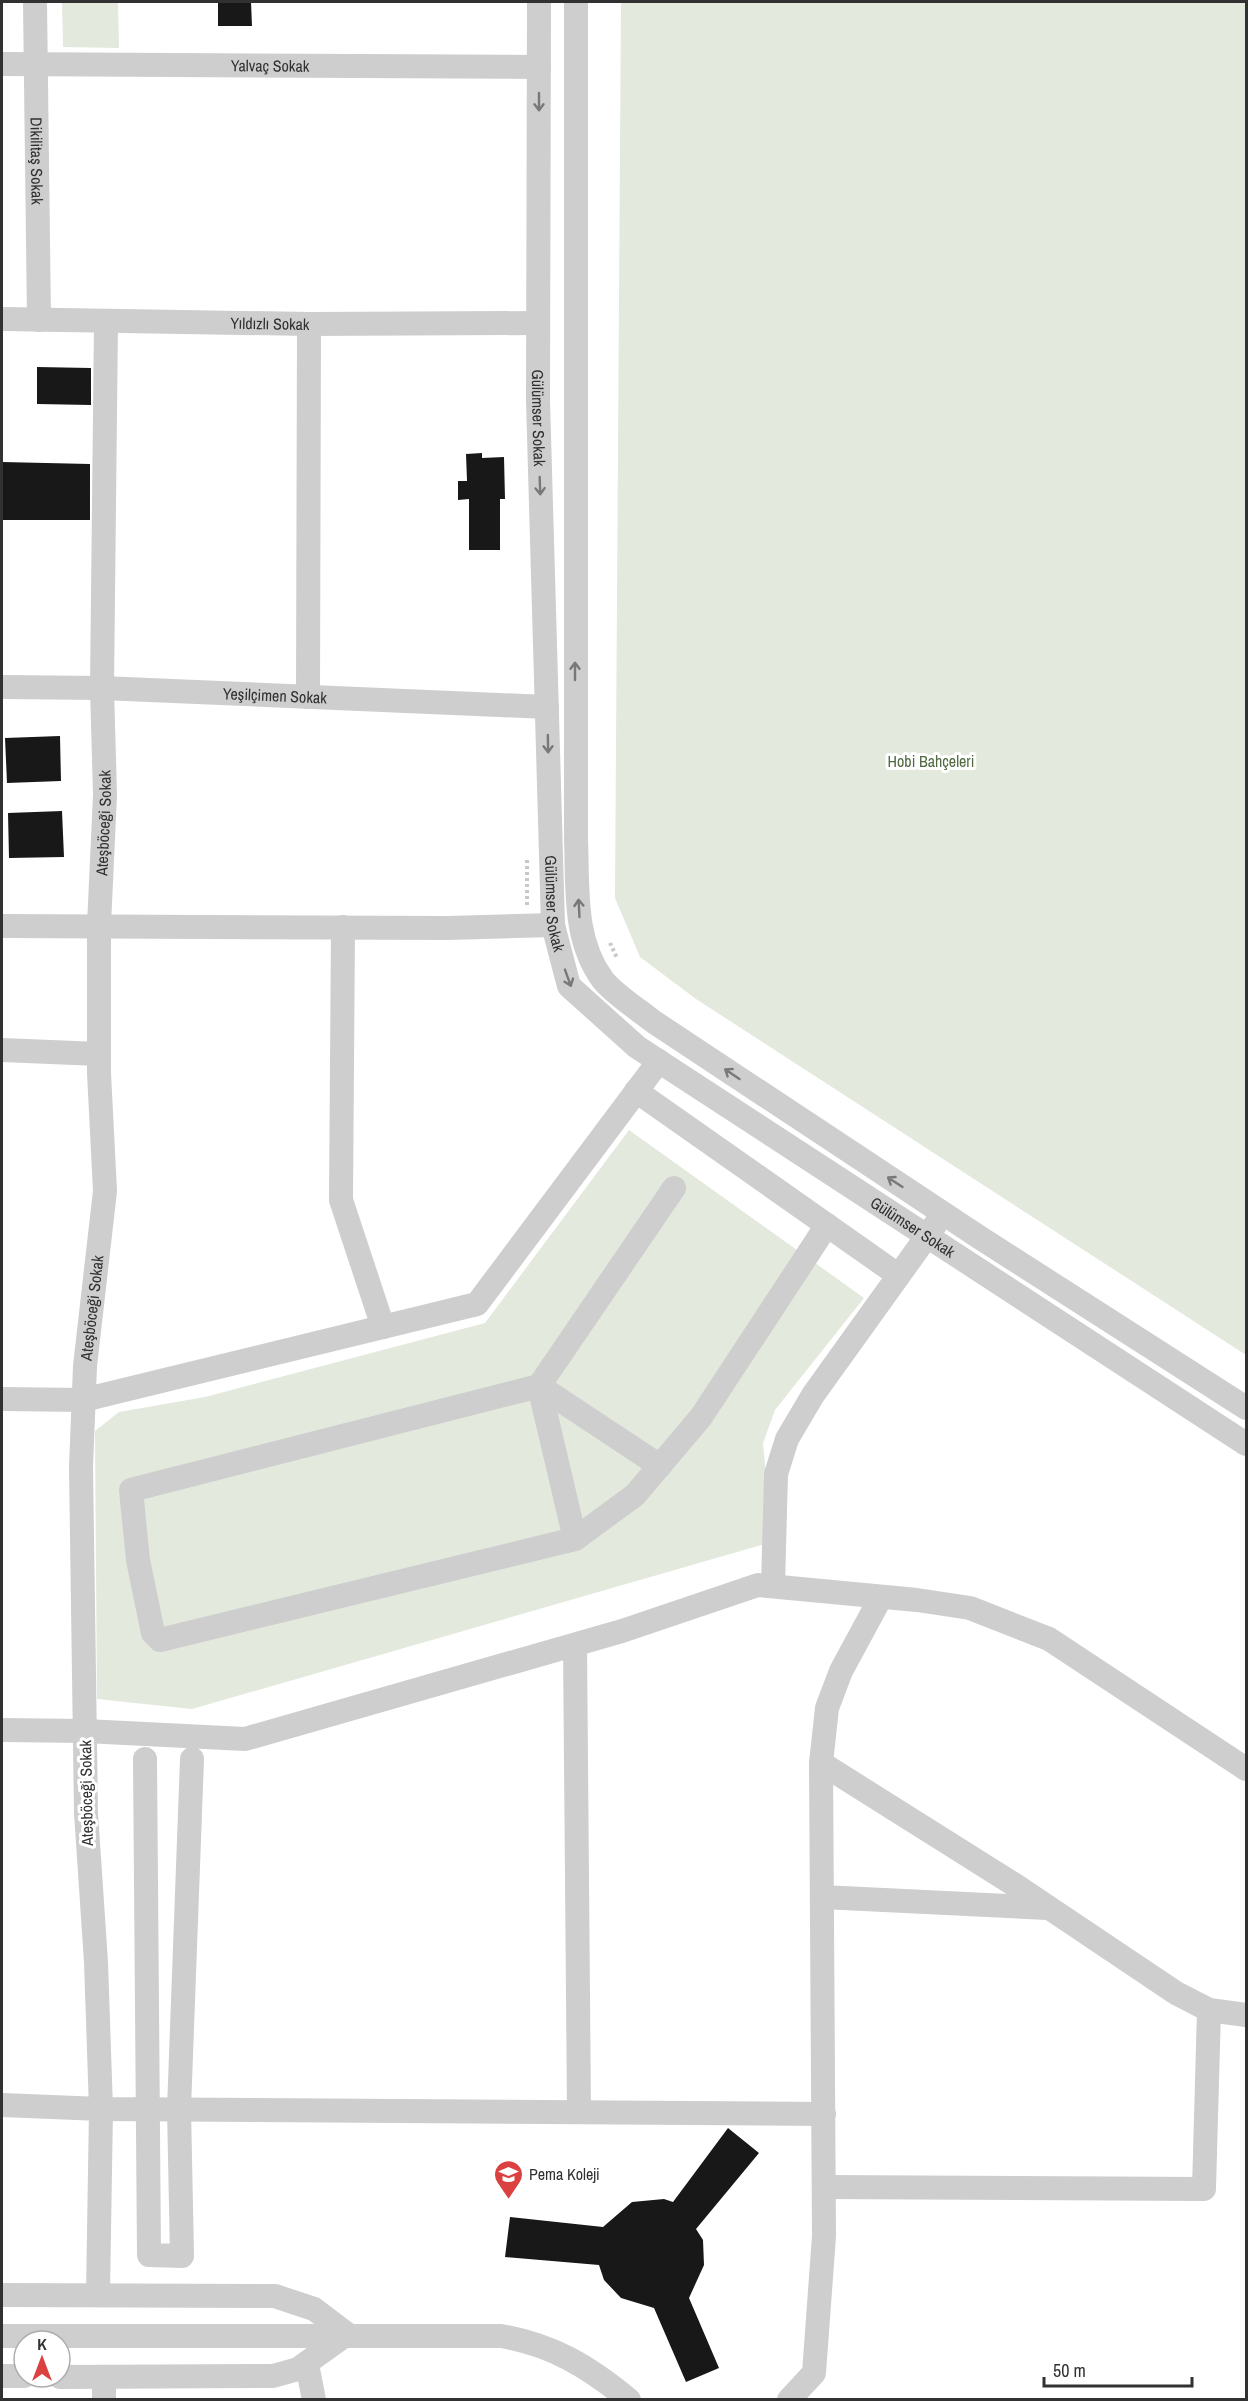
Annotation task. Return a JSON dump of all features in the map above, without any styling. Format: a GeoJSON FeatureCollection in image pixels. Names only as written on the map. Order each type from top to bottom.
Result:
{"type":"FeatureCollection","features":[{"type":"Feature","properties":{"kind":"street","name":"Dikilitaş Sokak"},"geometry":{"type":"LineString","coordinates":[[35,2],[39,320]]}},
{"type":"Feature","properties":{"kind":"street","name":"Gülümser Sokak"},"geometry":{"type":"LineString","coordinates":[[539,2],[538,323],[547,707],[543,926],[569,986],[637,1047],[1246,1444]]}},
{"type":"Feature","properties":{"kind":"street"},"geometry":{"type":"LineString","coordinates":[[576,2],[576,840],[581,933],[589,955],[604,981],[654,1022],[944,1214],[1246,1408]]}},
{"type":"Feature","properties":{"kind":"street","name":"Yalvaç Sokak"},"geometry":{"type":"LineString","coordinates":[[2,64],[539,67]]}},
{"type":"Feature","properties":{"kind":"street","name":"Yıldızlı Sokak"},"geometry":{"type":"LineString","coordinates":[[2,319],[309,324],[538,323]]}},
{"type":"Feature","properties":{"kind":"street","name":"Ateşböceği Sokak"},"geometry":{"type":"LineString","coordinates":[[99,2294],[101,2109],[96,1962],[86,1813],[81,1467],[85,1366],[105,1191],[99,1054],[99,925],[105,795],[102,688],[106,321]]}},
{"type":"Feature","properties":{"kind":"street"},"geometry":{"type":"LineString","coordinates":[[308,697],[309,324]]}},
{"type":"Feature","properties":{"kind":"street","name":"Yeşilçimen Sokak"},"geometry":{"type":"LineString","coordinates":[[2,687],[102,688],[547,707]]}},
{"type":"Feature","properties":{"kind":"street"},"geometry":{"type":"LineString","coordinates":[[2,926],[543,926]]}},
{"type":"Feature","properties":{"kind":"street"},"geometry":{"type":"LineString","coordinates":[[343,927],[340,1200],[383,1327]]}},
{"type":"Feature","properties":{"kind":"street"},"geometry":{"type":"LineString","coordinates":[[2,1050],[99,1054]]}},
{"type":"Feature","properties":{"kind":"street"},"geometry":{"type":"LineString","coordinates":[[2,1399],[83,1400],[477,1304],[659,1061]]}},
{"type":"Feature","properties":{"kind":"street"},"geometry":{"type":"LineString","coordinates":[[636,1092],[898,1275]]}},
{"type":"Feature","properties":{"kind":"street"},"geometry":{"type":"LineString","coordinates":[[674,1188],[539,1386],[131,1490],[138,1560],[153,1633],[160,1640],[575,1539],[635,1495],[701,1418],[827,1225]]}},
{"type":"Feature","properties":{"kind":"street"},"geometry":{"type":"LineString","coordinates":[[773,1586],[776,1474],[787,1439],[813,1395],[944,1214]]}},
{"type":"Feature","properties":{"kind":"street"},"geometry":{"type":"LineString","coordinates":[[539,1386],[660,1466]]}},
{"type":"Feature","properties":{"kind":"street"},"geometry":{"type":"LineString","coordinates":[[539,1386],[575,1539]]}},
{"type":"Feature","properties":{"kind":"street"},"geometry":{"type":"LineString","coordinates":[[2,1730],[85,1731],[245,1739],[575,1645],[758,1585],[970,1608],[1049,1639],[1246,1769]]}},
{"type":"Feature","properties":{"kind":"street"},"geometry":{"type":"LineString","coordinates":[[789,2400],[814,2373],[824,2236],[821,1763],[827,1708],[842,1671],[881,1597]]}},
{"type":"Feature","properties":{"kind":"street"},"geometry":{"type":"LineString","coordinates":[[575,1645],[579,2112]]}},
{"type":"Feature","properties":{"kind":"street"},"geometry":{"type":"LineString","coordinates":[[145,1759],[149,2255],[182,2256],[179,2109],[192,1759]]}},
{"type":"Feature","properties":{"kind":"street"},"geometry":{"type":"LineString","coordinates":[[821,1763],[1049,1908],[1176,1993],[1209,2010],[1246,2015]]}},
{"type":"Feature","properties":{"kind":"street"},"geometry":{"type":"LineString","coordinates":[[822,1897],[1049,1908]]}},
{"type":"Feature","properties":{"kind":"street"},"geometry":{"type":"LineString","coordinates":[[824,2187],[1204,2189],[1209,2010]]}},
{"type":"Feature","properties":{"kind":"street"},"geometry":{"type":"LineString","coordinates":[[2,2104],[101,2109],[824,2114]]}},
{"type":"Feature","properties":{"kind":"street"},"geometry":{"type":"LineString","coordinates":[[2,2295],[275,2296],[296,2301],[314,2309],[346,2334]]}},
{"type":"Feature","properties":{"kind":"street"},"geometry":{"type":"LineString","coordinates":[[72,2380],[104,2389],[273,2376],[307,2364],[346,2334]]}},
{"type":"Feature","properties":{"kind":"street"},"geometry":{"type":"LineString","coordinates":[[2,2336],[346,2334],[501,2336],[532,2342],[586,2368],[629,2400]]}},
{"type":"Feature","properties":{"kind":"street"},"geometry":{"type":"LineString","coordinates":[[307,2364],[314,2400]]}},
{"type":"Feature","properties":{"kind":"path"},"geometry":{"type":"LineString","coordinates":[[527,853],[527,907],[543,926]]}},
{"type":"Feature","properties":{"kind":"path"},"geometry":{"type":"LineString","coordinates":[[607,936],[620,964]]}},
{"type":"Feature","properties":{"kind":"green space"},"geometry":{"type":"Polygon","coordinates":[[[62,2],[118,2],[119,48],[63,47],[62,2]]]}},
{"type":"Feature","properties":{"kind":"green space","name":"Hobi Bahçeleri"},"geometry":{"type":"Polygon","coordinates":[[[621,2],[1246,2],[1246,1355],[696,999],[640,957],[615,898],[621,2]]]}},
{"type":"Feature","properties":{"kind":"green space"},"geometry":{"type":"Polygon","coordinates":[[[629,1130],[864,1298],[775,1410],[763,1443],[772,1542],[192,1709],[97,1699],[95,1431],[119,1412],[205,1397],[485,1323],[629,1130]]]}},
{"type":"Feature","properties":{"kind":"building"},"geometry":{"type":"Polygon","coordinates":[[[218,2],[251,2],[252,26],[218,26],[218,2]]]}},
{"type":"Feature","properties":{"kind":"building"},"geometry":{"type":"Polygon","coordinates":[[[37,367],[91,368],[91,405],[37,404],[37,367]]]}},
{"type":"Feature","properties":{"kind":"building"},"geometry":{"type":"Polygon","coordinates":[[[482,453],[482,458],[504,457],[505,499],[500,499],[500,550],[469,550],[469,499],[458,500],[458,481],[467,481],[466,454],[482,453]]]}},
{"type":"Feature","properties":{"kind":"building"},"geometry":{"type":"Polygon","coordinates":[[[2,462],[90,464],[90,520],[2,520],[2,462]]]}},
{"type":"Feature","properties":{"kind":"building"},"geometry":{"type":"Polygon","coordinates":[[[60,736],[61,781],[7,783],[5,738],[60,736]]]}},
{"type":"Feature","properties":{"kind":"building"},"geometry":{"type":"Polygon","coordinates":[[[62,811],[64,857],[9,858],[8,813],[62,811]]]}},
{"type":"Feature","properties":{"kind":"building"},"geometry":{"type":"Polygon","coordinates":[[[728,2128],[759,2153],[696,2229],[703,2240],[704,2265],[689,2298],[719,2368],[686,2382],[654,2308],[621,2298],[604,2280],[599,2265],[505,2257],[510,2217],[603,2227],[632,2202],[664,2199],[673,2202],[728,2128]]]}},
{"type":"Feature","properties":{"kind":"place","name":"Pema Koleji"},"geometry":{"type":"Point","coordinates":[508,2200]}}]}
